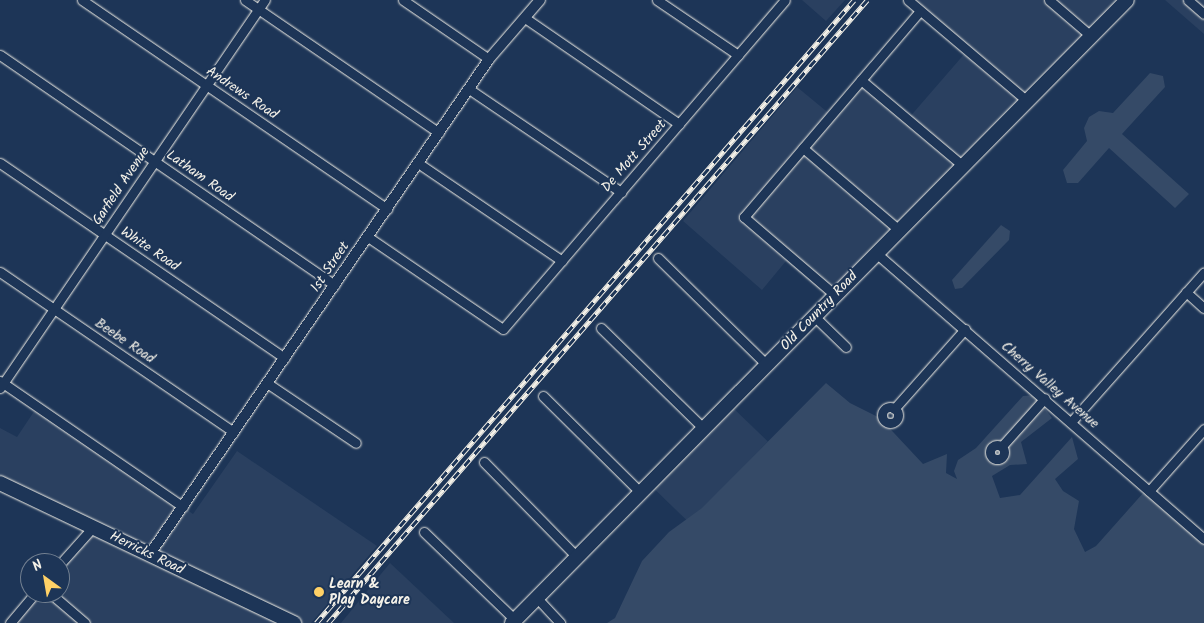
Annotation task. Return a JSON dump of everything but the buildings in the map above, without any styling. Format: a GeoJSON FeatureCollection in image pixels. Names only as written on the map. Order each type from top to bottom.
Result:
{"type":"FeatureCollection","features":[{"type":"Feature","properties":{"kind":"main road","name":"Old Country Road"},"geometry":{"type":"LineString","coordinates":[[513,622],[815,317],[876,252],[1127,0]]}},
{"type":"Feature","properties":{"kind":"main road","name":"Herricks Road"},"geometry":{"type":"LineString","coordinates":[[2,486],[94,527],[294,623]]}},
{"type":"Feature","properties":{"kind":"street","name":"Andrews Road"},"geometry":{"type":"LineString","coordinates":[[82,0],[387,209]]}},
{"type":"Feature","properties":{"kind":"street"},"geometry":{"type":"LineString","coordinates":[[245,0],[439,133]]}},
{"type":"Feature","properties":{"kind":"street","name":"Garfield Avenue"},"geometry":{"type":"LineString","coordinates":[[1,384],[265,0]]}},
{"type":"Feature","properties":{"kind":"street"},"geometry":{"type":"LineString","coordinates":[[403,0],[489,59]]}},
{"type":"Feature","properties":{"kind":"street","name":"1st Street"},"geometry":{"type":"LineString","coordinates":[[150,554],[489,59],[540,0]]}},
{"type":"Feature","properties":{"kind":"street"},"geometry":{"type":"LineString","coordinates":[[657,0],[738,55]]}},
{"type":"Feature","properties":{"kind":"street","name":"De Mott Street"},"geometry":{"type":"LineString","coordinates":[[368,237],[503,329],[785,0]]}},
{"type":"Feature","properties":{"kind":"street"},"geometry":{"type":"LineString","coordinates":[[908,0],[1027,101]]}},
{"type":"Feature","properties":{"kind":"street"},"geometry":{"type":"LineString","coordinates":[[1049,0],[1091,36]]}},
{"type":"Feature","properties":{"kind":"street"},"geometry":{"type":"LineString","coordinates":[[1188,0],[1204,14]]}},
{"type":"Feature","properties":{"kind":"street"},"geometry":{"type":"LineString","coordinates":[[835,295],[744,217],[920,11]]}},
{"type":"Feature","properties":{"kind":"street"},"geometry":{"type":"LineString","coordinates":[[525,18],[679,124]]}},
{"type":"Feature","properties":{"kind":"street","name":"Latham Road"},"geometry":{"type":"LineString","coordinates":[[0,55],[335,285]]}},
{"type":"Feature","properties":{"kind":"street"},"geometry":{"type":"LineString","coordinates":[[862,80],[963,166]]}},
{"type":"Feature","properties":{"kind":"street"},"geometry":{"type":"LineString","coordinates":[[469,89],[621,192]]}},
{"type":"Feature","properties":{"kind":"street"},"geometry":{"type":"LineString","coordinates":[[803,148],[899,230]]}},
{"type":"Feature","properties":{"kind":"street","name":"White Road"},"geometry":{"type":"LineString","coordinates":[[0,163],[285,358]]}},
{"type":"Feature","properties":{"kind":"street"},"geometry":{"type":"LineString","coordinates":[[418,163],[562,261]]}},
{"type":"Feature","properties":{"kind":"street","name":"Cherry Valley Avenue"},"geometry":{"type":"LineString","coordinates":[[876,252],[1204,539]]}},
{"type":"Feature","properties":{"kind":"street"},"geometry":{"type":"LineString","coordinates":[[658,258],[767,365]]}},
{"type":"Feature","properties":{"kind":"street","name":"Beebe Road"},"geometry":{"type":"LineString","coordinates":[[0,272],[234,432]]}},
{"type":"Feature","properties":{"kind":"street"},"geometry":{"type":"LineString","coordinates":[[1071,422],[1204,272]]}},
{"type":"Feature","properties":{"kind":"street"},"geometry":{"type":"LineString","coordinates":[[1186,292],[1204,308]]}},
{"type":"Feature","properties":{"kind":"street"},"geometry":{"type":"LineString","coordinates":[[815,317],[846,347]]}},
{"type":"Feature","properties":{"kind":"street"},"geometry":{"type":"LineString","coordinates":[[601,328],[704,429]]}},
{"type":"Feature","properties":{"kind":"street"},"geometry":{"type":"LineString","coordinates":[[894,409],[965,329]]}},
{"type":"Feature","properties":{"kind":"street"},"geometry":{"type":"LineString","coordinates":[[267,383],[356,443]]}},
{"type":"Feature","properties":{"kind":"street"},"geometry":{"type":"LineString","coordinates":[[1,384],[183,507]]}},
{"type":"Feature","properties":{"kind":"street"},"geometry":{"type":"LineString","coordinates":[[543,396],[641,493]]}},
{"type":"Feature","properties":{"kind":"street"},"geometry":{"type":"LineString","coordinates":[[1002,446],[1045,398]]}},
{"type":"Feature","properties":{"kind":"street"},"geometry":{"type":"LineString","coordinates":[[1149,491],[1204,429]]}},
{"type":"Feature","properties":{"kind":"street"},"geometry":{"type":"LineString","coordinates":[[484,462],[577,557]]}},
{"type":"Feature","properties":{"kind":"street"},"geometry":{"type":"LineString","coordinates":[[70,553],[94,527]]}},
{"type":"Feature","properties":{"kind":"street"},"geometry":{"type":"LineString","coordinates":[[424,532],[513,622]]}},
{"type":"Feature","properties":{"kind":"street"},"geometry":{"type":"LineString","coordinates":[[537,598],[560,623]]}},
{"type":"Feature","properties":{"kind":"street"},"geometry":{"type":"LineString","coordinates":[[10,623],[27,603]]}},
{"type":"Feature","properties":{"kind":"street"},"geometry":{"type":"LineString","coordinates":[[62,603],[85,623]]}},
{"type":"Feature","properties":{"kind":"shaded area"},"geometry":{"type":"Polygon","coordinates":[[[802,0],[845,0],[826,21],[802,0]]]}},
{"type":"Feature","properties":{"kind":"shaded area"},"geometry":{"type":"Polygon","coordinates":[[[905,0],[1127,0],[831,299],[786,261],[762,290],[683,221],[797,87],[831,115],[861,80],[908,119],[966,52],[905,0]]]}},
{"type":"Feature","properties":{"kind":"shaded area"},"geometry":{"type":"Polygon","coordinates":[[[1165,0],[1204,0],[1204,34],[1165,0]]]}},
{"type":"Feature","properties":{"kind":"shaded area"},"geometry":{"type":"Polygon","coordinates":[[[1150,73],[1163,76],[1165,87],[1122,134],[1189,194],[1175,208],[1109,148],[1078,183],[1067,183],[1063,170],[1087,141],[1084,128],[1089,117],[1099,111],[1113,113],[1150,73]]]}},
{"type":"Feature","properties":{"kind":"shaded area"},"geometry":{"type":"Polygon","coordinates":[[[1001,225],[1010,231],[1009,240],[962,288],[955,289],[952,280],[1001,225]]]}},
{"type":"Feature","properties":{"kind":"shaded area"},"geometry":{"type":"Polygon","coordinates":[[[826,383],[850,403],[880,418],[923,464],[947,454],[946,473],[957,479],[954,471],[958,460],[976,448],[1023,396],[1035,395],[1052,418],[1021,442],[1027,464],[1010,465],[992,476],[1000,498],[1020,495],[1072,437],[1078,459],[1055,479],[1063,491],[1079,501],[1074,529],[1085,552],[1096,546],[1144,492],[1204,542],[1204,623],[607,623],[615,618],[642,561],[669,532],[702,508],[826,383]]]}},
{"type":"Feature","properties":{"kind":"shaded area"},"geometry":{"type":"Polygon","coordinates":[[[729,404],[768,442],[689,523],[651,485],[729,404]]]}},
{"type":"Feature","properties":{"kind":"shaded area"},"geometry":{"type":"Polygon","coordinates":[[[37,407],[193,514],[237,451],[377,546],[311,623],[10,623],[27,603],[70,603],[70,554],[93,528],[5,485],[0,491],[0,428],[17,437],[37,407]]]}},
{"type":"Feature","properties":{"kind":"shaded area"},"geometry":{"type":"Polygon","coordinates":[[[390,563],[454,623],[341,623],[390,563]]]}},
{"type":"Feature","properties":{"kind":"railway"},"geometry":{"type":"LineString","coordinates":[[316,623],[854,0]]}},
{"type":"Feature","properties":{"kind":"railway"},"geometry":{"type":"LineString","coordinates":[[328,623],[867,0]]}},
{"type":"Feature","properties":{"kind":"place","name":"Learn & Play Daycare"},"geometry":{"type":"Point","coordinates":[319,592]}}]}
